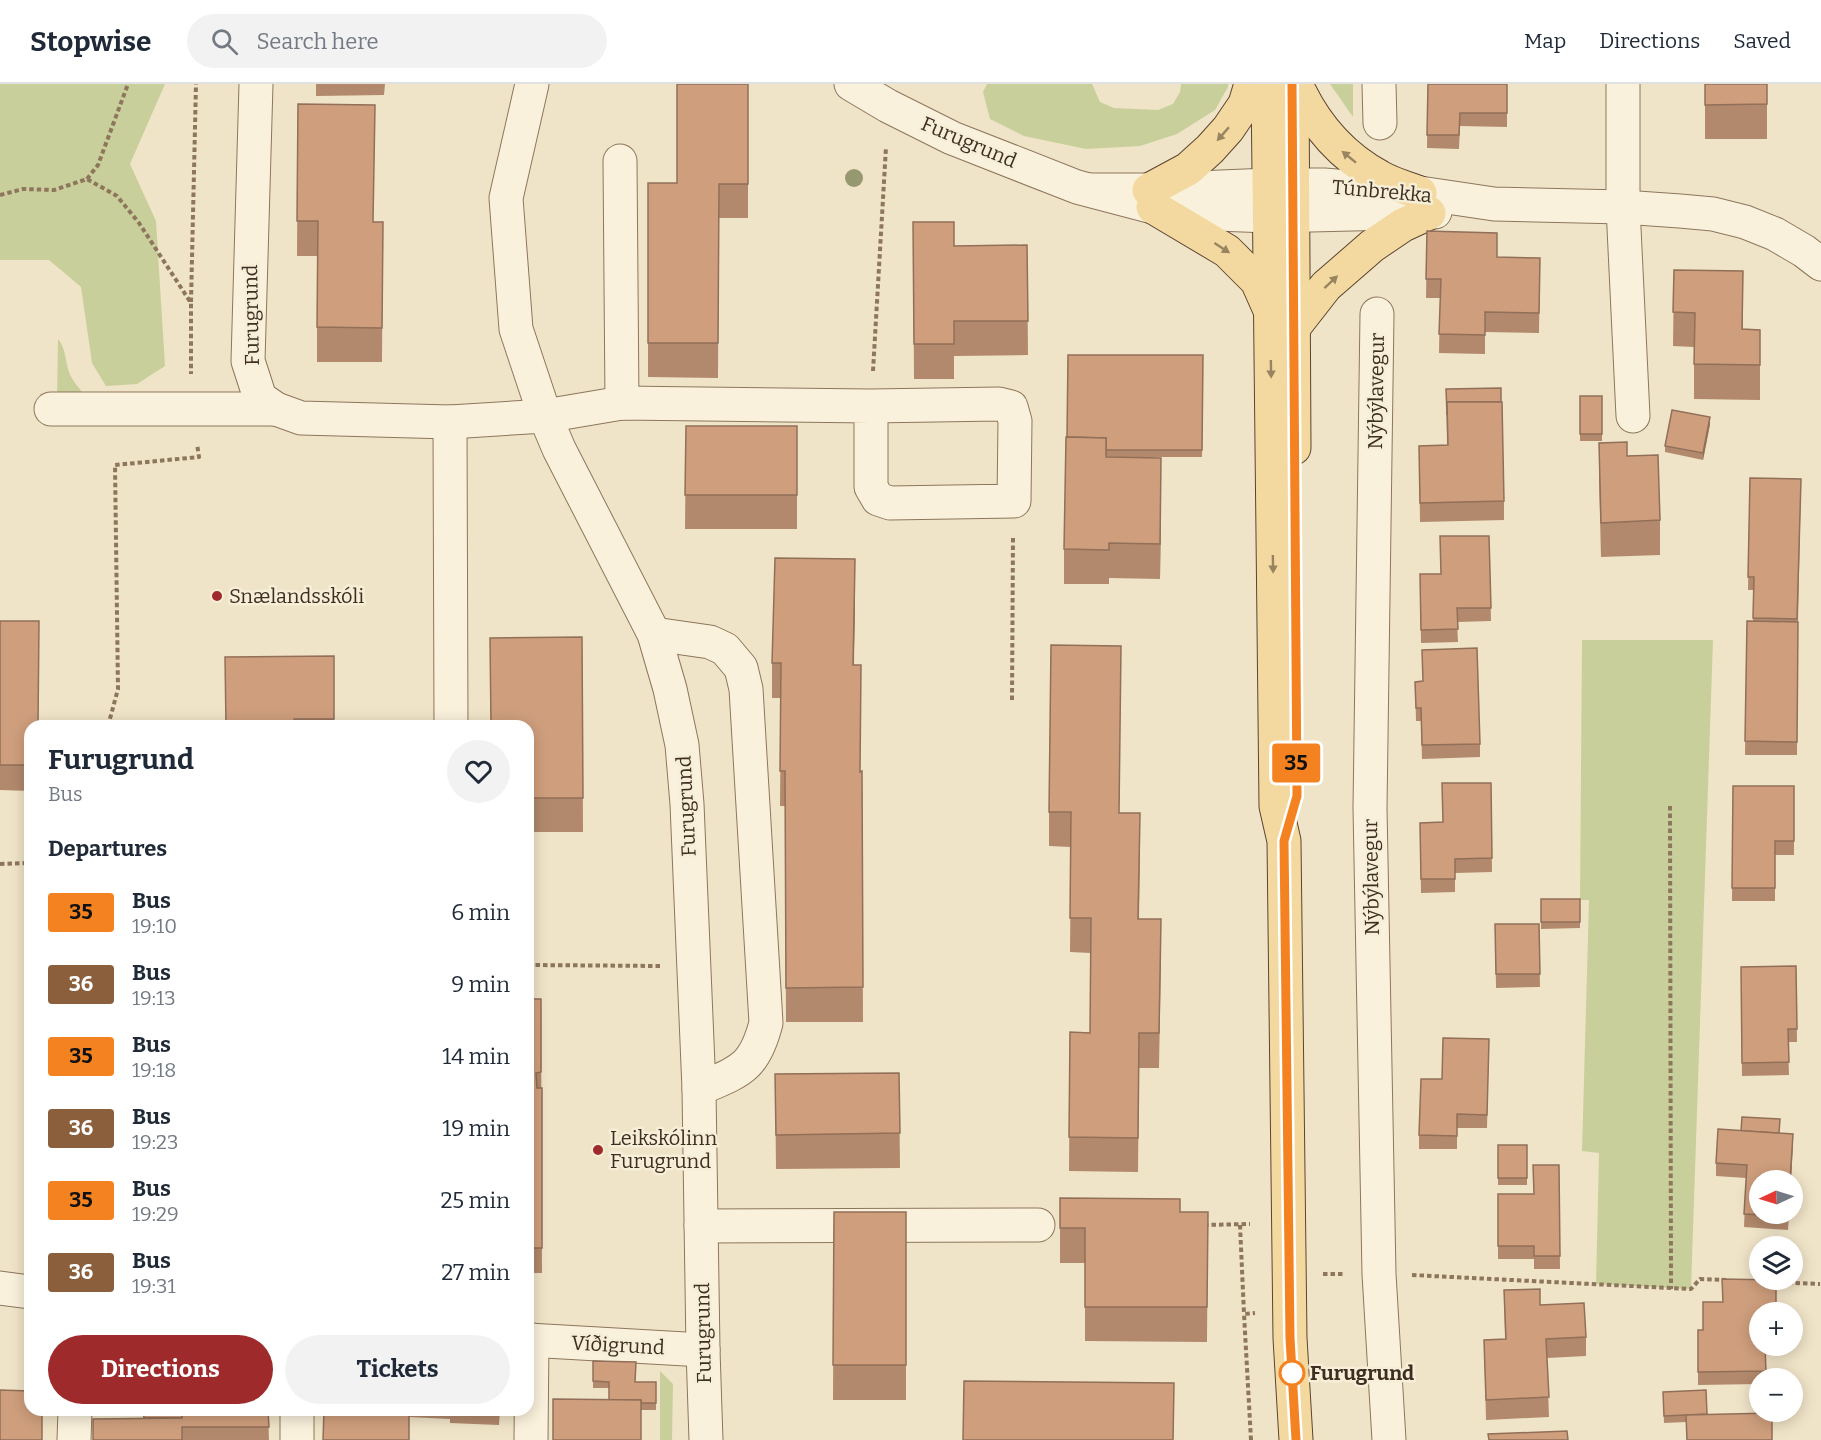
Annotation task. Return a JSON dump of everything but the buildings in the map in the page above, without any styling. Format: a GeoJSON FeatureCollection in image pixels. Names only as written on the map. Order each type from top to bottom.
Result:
{"type":"FeatureCollection","features":[{"type":"Feature","properties":{"kind":"main road"},"geometry":{"type":"LineString","coordinates":[[1251,84],[1245,104],[1228,129],[1188,169],[1151,198],[1227,250],[1257,281],[1282,319]]}},
{"type":"Feature","properties":{"kind":"main road"},"geometry":{"type":"LineString","coordinates":[[1268,84],[1281,200]]}},
{"type":"Feature","properties":{"kind":"main road"},"geometry":{"type":"LineString","coordinates":[[1292,84],[1281,200],[1282,319],[1276,806],[1284,841],[1290,1338],[1296,1440]]}},
{"type":"Feature","properties":{"kind":"main road"},"geometry":{"type":"LineString","coordinates":[[1282,319],[1326,286],[1372,246],[1403,225],[1424,203],[1343,153],[1304,102],[1296,84]]}},
{"type":"Feature","properties":{"kind":"street","name":"Furugrund"},"geometry":{"type":"LineString","coordinates":[[256,84],[248,361],[260,398],[276,409],[301,418],[450,422],[545,416],[622,403],[871,406],[999,404],[1011,407],[1015,421],[1014,501]]}},
{"type":"Feature","properties":{"kind":"street","name":"Furugrund"},"geometry":{"type":"LineString","coordinates":[[532,84],[506,198],[516,329],[545,416],[559,449],[654,634],[670,689],[682,745],[687,804],[699,1089],[706,1440]]}},
{"type":"Feature","properties":{"kind":"street","name":"Furugrund"},"geometry":{"type":"LineString","coordinates":[[851,84],[892,95],[952,138],[1077,187],[1151,198],[1281,200]]}},
{"type":"Feature","properties":{"kind":"street"},"geometry":{"type":"LineString","coordinates":[[1379,84],[1380,123]]}},
{"type":"Feature","properties":{"kind":"street"},"geometry":{"type":"LineString","coordinates":[[1623,84],[1623,207],[1633,416]]}},
{"type":"Feature","properties":{"kind":"street"},"geometry":{"type":"LineString","coordinates":[[620,161],[622,403]]}},
{"type":"Feature","properties":{"kind":"street","name":"Túnbrekka"},"geometry":{"type":"LineString","coordinates":[[1281,200],[1623,207],[1713,214],[1745,222],[1776,234],[1821,264]]}},
{"type":"Feature","properties":{"kind":"street","name":"Nýbýlavegur"},"geometry":{"type":"LineString","coordinates":[[1377,314],[1370,808],[1379,1274],[1389,1440]]}},
{"type":"Feature","properties":{"kind":"street"},"geometry":{"type":"LineString","coordinates":[[871,406],[871,487],[878,499],[890,503],[1014,501]]}},
{"type":"Feature","properties":{"kind":"street"},"geometry":{"type":"LineString","coordinates":[[51,408],[276,409]]}},
{"type":"Feature","properties":{"kind":"street"},"geometry":{"type":"LineString","coordinates":[[450,422],[451,720]]}},
{"type":"Feature","properties":{"kind":"street"},"geometry":{"type":"LineString","coordinates":[[654,634],[710,642],[725,649],[741,668],[746,689],[766,1023],[760,1043],[749,1063],[735,1073],[699,1089]]}},
{"type":"Feature","properties":{"kind":"street"},"geometry":{"type":"LineString","coordinates":[[701,1226],[1038,1225]]}},
{"type":"Feature","properties":{"kind":"street"},"geometry":{"type":"LineString","coordinates":[[0,1288],[24,1291]]}},
{"type":"Feature","properties":{"kind":"street","name":"Víðigrund"},"geometry":{"type":"LineString","coordinates":[[534,1340],[703,1350]]}},
{"type":"Feature","properties":{"kind":"street"},"geometry":{"type":"LineString","coordinates":[[74,1440],[75,1416]]}},
{"type":"Feature","properties":{"kind":"street"},"geometry":{"type":"LineString","coordinates":[[297,1416],[297,1440]]}},
{"type":"Feature","properties":{"kind":"street","name":"Víðigrund"},"geometry":{"type":"LineString","coordinates":[[531,1416],[531,1440]]}},
{"type":"Feature","properties":{"kind":"path"},"geometry":{"type":"LineString","coordinates":[[0,195],[23,189],[54,190],[87,178],[98,165],[128,84]]}},
{"type":"Feature","properties":{"kind":"path"},"geometry":{"type":"LineString","coordinates":[[110,720],[118,689],[115,465],[199,457],[190,409],[196,84]]}},
{"type":"Feature","properties":{"kind":"path"},"geometry":{"type":"LineString","coordinates":[[871,406],[886,147]]}},
{"type":"Feature","properties":{"kind":"path"},"geometry":{"type":"LineString","coordinates":[[87,178],[117,196],[139,223],[191,303]]}},
{"type":"Feature","properties":{"kind":"path"},"geometry":{"type":"LineString","coordinates":[[1012,700],[1014,501]]}},
{"type":"Feature","properties":{"kind":"path"},"geometry":{"type":"LineString","coordinates":[[1670,806],[1671,1288]]}},
{"type":"Feature","properties":{"kind":"path"},"geometry":{"type":"LineString","coordinates":[[0,864],[24,863]]}},
{"type":"Feature","properties":{"kind":"path"},"geometry":{"type":"LineString","coordinates":[[534,965],[694,966]]}},
{"type":"Feature","properties":{"kind":"path"},"geometry":{"type":"LineString","coordinates":[[1192,1225],[1250,1224]]}},
{"type":"Feature","properties":{"kind":"path"},"geometry":{"type":"LineString","coordinates":[[1240,1225],[1244,1314]]}},
{"type":"Feature","properties":{"kind":"path"},"geometry":{"type":"LineString","coordinates":[[1322,1265],[1323,1275],[1351,1274]]}},
{"type":"Feature","properties":{"kind":"path"},"geometry":{"type":"LineString","coordinates":[[1412,1275],[1691,1290],[1700,1279],[1736,1281]]}},
{"type":"Feature","properties":{"kind":"path"},"geometry":{"type":"LineString","coordinates":[[1803,1283],[1820,1284]]}},
{"type":"Feature","properties":{"kind":"green space"},"geometry":{"type":"Polygon","coordinates":[[[0,84],[165,84],[130,164],[156,221],[165,366],[137,384],[106,386],[92,363],[81,287],[49,260],[0,260],[0,84]]]}},
{"type":"Feature","properties":{"kind":"green space"},"geometry":{"type":"Polygon","coordinates":[[[987,84],[1092,84],[1100,102],[1114,108],[1158,110],[1173,104],[1180,92],[1181,84],[1228,84],[1228,87],[1215,110],[1177,134],[1140,146],[1086,149],[1024,136],[990,119],[983,92],[987,84]]]}},
{"type":"Feature","properties":{"kind":"green space"},"geometry":{"type":"Polygon","coordinates":[[[1330,84],[1353,84],[1353,117],[1330,84]]]}},
{"type":"Feature","properties":{"kind":"green space"},"geometry":{"type":"Polygon","coordinates":[[[58,339],[64,350],[70,375],[83,393],[57,401],[58,339]]]}},
{"type":"Feature","properties":{"kind":"green space"},"geometry":{"type":"Polygon","coordinates":[[[1582,640],[1713,640],[1691,1289],[1596,1284],[1599,1153],[1582,1151],[1589,900],[1580,900],[1582,640]]]}},
{"type":"Feature","properties":{"kind":"green space"},"geometry":{"type":"Polygon","coordinates":[[[660,1371],[673,1384],[672,1440],[660,1440],[660,1371]]]}},
{"type":"Feature","properties":{"kind":"bus line","name":"35"},"geometry":{"type":"LineString","coordinates":[[1292,84],[1297,796],[1284,841],[1290,1338],[1296,1440]]}},
{"type":"Feature","properties":{"kind":"place","name":"Snælandsskóli"},"geometry":{"type":"Point","coordinates":[217,596]}},
{"type":"Feature","properties":{"kind":"place","name":"Leikskólinn Furugrund"},"geometry":{"type":"Point","coordinates":[598,1150]}},
{"type":"Feature","properties":{"kind":"place","name":"Furugrund"},"geometry":{"type":"Point","coordinates":[1292,1373]}}]}
